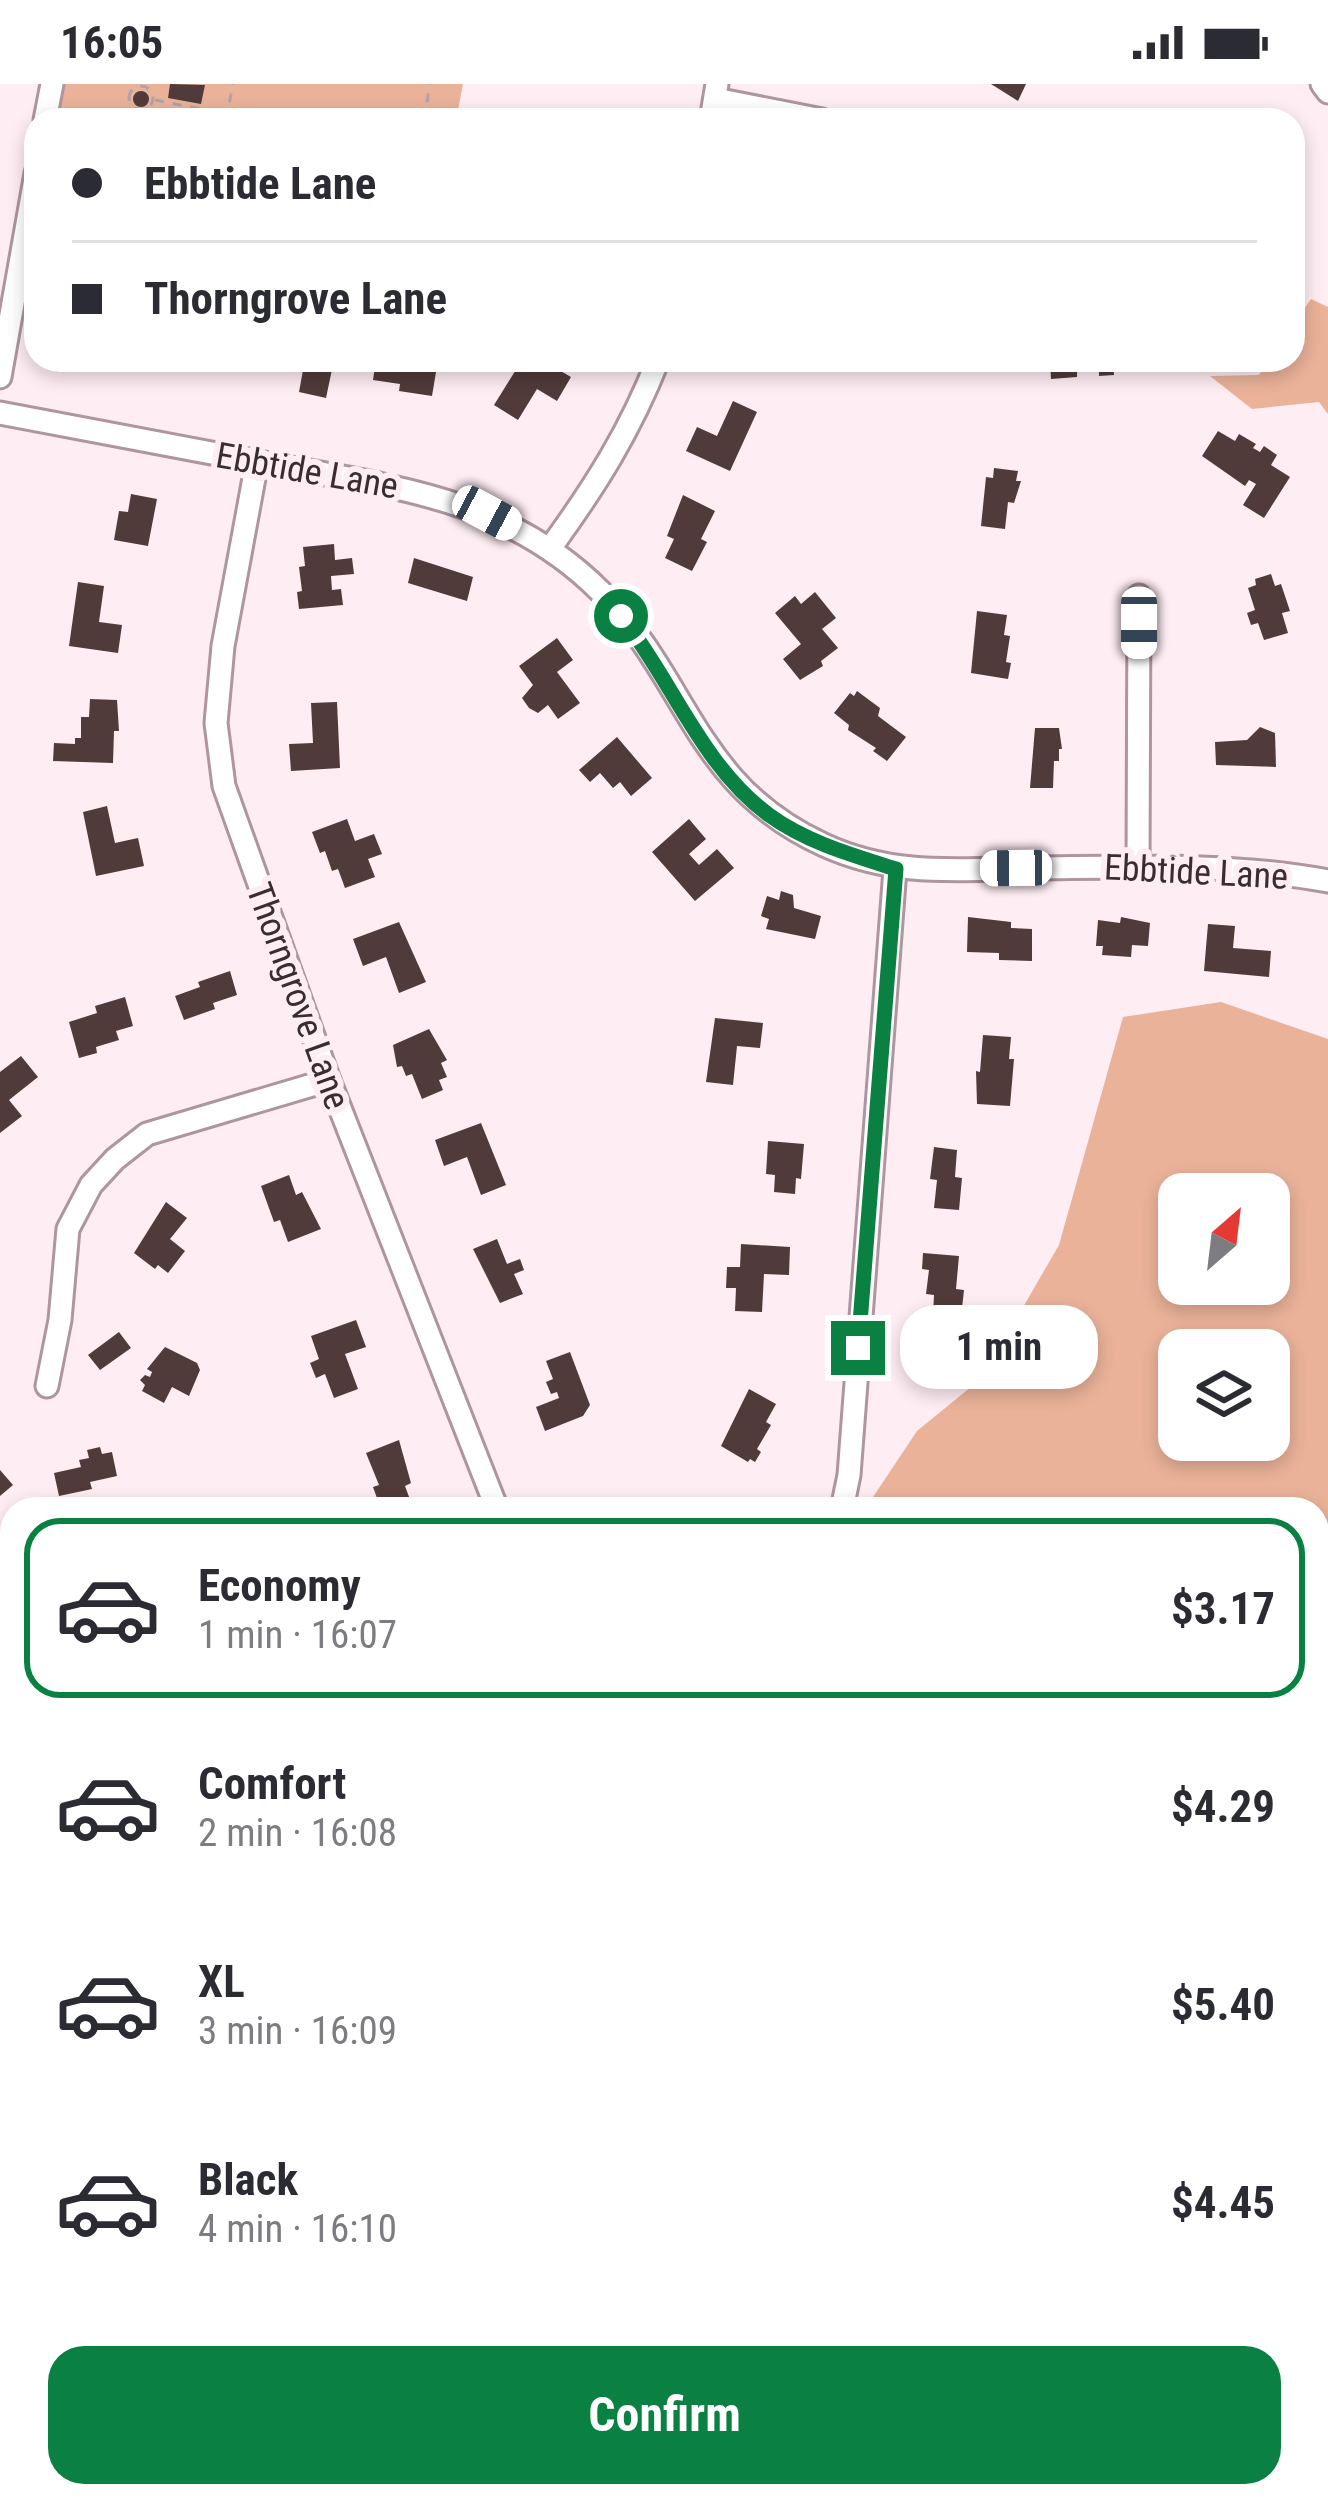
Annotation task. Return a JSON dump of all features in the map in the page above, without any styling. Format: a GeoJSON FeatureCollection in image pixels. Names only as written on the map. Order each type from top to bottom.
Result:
{"type":"FeatureCollection","features":[{"type":"Feature","properties":{"kind":"street"},"geometry":{"type":"LineString","coordinates":[[1322,84],[1328,92]]}},
{"type":"Feature","properties":{"kind":"street"},"geometry":{"type":"LineString","coordinates":[[714,101],[754,108]]}},
{"type":"Feature","properties":{"kind":"street"},"geometry":{"type":"LineString","coordinates":[[0,376],[10,263],[24,215]]}},
{"type":"Feature","properties":{"kind":"street"},"geometry":{"type":"LineString","coordinates":[[551,547],[604,474],[653,372]]}},
{"type":"Feature","properties":{"kind":"street","name":"Ebbtide Lane"},"geometry":{"type":"LineString","coordinates":[[0,412],[413,490],[487,513],[551,547],[602,593],[639,640],[728,778],[770,816],[826,846],[896,869],[1138,867],[1328,881]]}},
{"type":"Feature","properties":{"kind":"street","name":"Thorngrove Lane"},"geometry":{"type":"LineString","coordinates":[[257,462],[223,646],[216,723],[224,786],[328,1080],[492,1497]]}},
{"type":"Feature","properties":{"kind":"street"},"geometry":{"type":"LineString","coordinates":[[1138,867],[1139,596]]}},
{"type":"Feature","properties":{"kind":"street"},"geometry":{"type":"LineString","coordinates":[[844,1497],[896,869]]}},
{"type":"Feature","properties":{"kind":"street"},"geometry":{"type":"LineString","coordinates":[[47,1386],[68,1229],[91,1185],[147,1134],[328,1080]]}},
{"type":"Feature","properties":{"kind":"path"},"geometry":{"type":"LineString","coordinates":[[135,108],[129,97],[135,87],[144,85],[153,99],[190,108]]}},
{"type":"Feature","properties":{"kind":"path"},"geometry":{"type":"LineString","coordinates":[[148,108],[153,99]]}},
{"type":"Feature","properties":{"kind":"shaded area"},"geometry":{"type":"Polygon","coordinates":[[[59,84],[463,84],[458,108],[54,108],[59,84]]]}},
{"type":"Feature","properties":{"kind":"shaded area"},"geometry":{"type":"Polygon","coordinates":[[[1311,299],[1328,307],[1328,414],[1319,402],[1252,409],[1210,376],[1305,372],[1305,308],[1311,299]]]}},
{"type":"Feature","properties":{"kind":"shaded area"},"geometry":{"type":"Polygon","coordinates":[[[1221,1002],[1328,1039],[1328,1497],[873,1497],[917,1431],[982,1378],[1059,1245],[1123,1017],[1221,1002]]]}},
{"type":"Feature","properties":{"kind":"building"},"geometry":{"type":"Polygon","coordinates":[[[170,84],[205,85],[201,104],[168,98],[170,84]]]}},
{"type":"Feature","properties":{"kind":"building"},"geometry":{"type":"Polygon","coordinates":[[[991,84],[1026,84],[1018,101],[991,84]]]}},
{"type":"Feature","properties":{"kind":"building"},"geometry":{"type":"Polygon","coordinates":[[[141,91],[149,99],[141,107],[133,99],[141,91]]]}},
{"type":"Feature","properties":{"kind":"building"},"geometry":{"type":"Polygon","coordinates":[[[303,372],[331,372],[326,398],[299,392],[303,372]]]}},
{"type":"Feature","properties":{"kind":"building"},"geometry":{"type":"Polygon","coordinates":[[[374,372],[436,372],[432,396],[399,391],[400,384],[373,380],[374,372]]]}},
{"type":"Feature","properties":{"kind":"building"},"geometry":{"type":"Polygon","coordinates":[[[515,372],[562,372],[571,377],[557,401],[537,389],[518,420],[494,405],[515,372]]]}},
{"type":"Feature","properties":{"kind":"building"},"geometry":{"type":"Polygon","coordinates":[[[1051,372],[1077,372],[1077,377],[1051,379],[1051,372]]]}},
{"type":"Feature","properties":{"kind":"building"},"geometry":{"type":"Polygon","coordinates":[[[733,401],[757,412],[730,471],[686,451],[697,427],[717,436],[733,401]]]}},
{"type":"Feature","properties":{"kind":"building"},"geometry":{"type":"Polygon","coordinates":[[[1218,431],[1235,441],[1239,434],[1260,452],[1264,446],[1277,455],[1271,465],[1290,477],[1264,518],[1243,505],[1256,484],[1249,480],[1245,486],[1202,456],[1218,431]]]}},
{"type":"Feature","properties":{"kind":"building"},"geometry":{"type":"Polygon","coordinates":[[[994,468],[1018,471],[1016,481],[1021,481],[1014,503],[1008,502],[1005,529],[981,526],[986,477],[993,478],[994,468]]]}},
{"type":"Feature","properties":{"kind":"building"},"geometry":{"type":"Polygon","coordinates":[[[131,494],[157,499],[148,546],[114,540],[119,511],[128,512],[131,494]]]}},
{"type":"Feature","properties":{"kind":"building"},"geometry":{"type":"Polygon","coordinates":[[[683,495],[715,511],[701,539],[707,542],[692,571],[665,558],[674,539],[667,536],[683,495]]]}},
{"type":"Feature","properties":{"kind":"building"},"geometry":{"type":"Polygon","coordinates":[[[334,544],[335,560],[352,558],[354,574],[331,576],[332,590],[341,589],[343,605],[299,609],[303,547],[334,544]]]}},
{"type":"Feature","properties":{"kind":"building"},"geometry":{"type":"Polygon","coordinates":[[[414,558],[473,577],[467,601],[408,583],[414,558]]]}},
{"type":"Feature","properties":{"kind":"building"},"geometry":{"type":"Polygon","coordinates":[[[1271,574],[1275,586],[1281,584],[1290,611],[1282,613],[1288,633],[1264,640],[1258,623],[1251,625],[1247,613],[1255,610],[1248,588],[1256,585],[1255,579],[1271,574]]]}},
{"type":"Feature","properties":{"kind":"building"},"geometry":{"type":"Polygon","coordinates":[[[78,582],[104,586],[99,622],[122,625],[118,653],[69,646],[78,582]]]}},
{"type":"Feature","properties":{"kind":"building"},"geometry":{"type":"Polygon","coordinates":[[[815,592],[836,618],[822,629],[838,648],[821,661],[823,666],[800,680],[783,659],[801,644],[775,613],[795,596],[801,604],[815,592]]]}},
{"type":"Feature","properties":{"kind":"building"},"geometry":{"type":"Polygon","coordinates":[[[977,611],[1007,615],[1008,679],[971,673],[977,611]]]}},
{"type":"Feature","properties":{"kind":"building"},"geometry":{"type":"Polygon","coordinates":[[[557,638],[573,660],[557,672],[580,703],[558,719],[548,705],[538,713],[529,708],[522,698],[533,685],[519,666],[557,638]]]}},
{"type":"Feature","properties":{"kind":"building"},"geometry":{"type":"Polygon","coordinates":[[[857,691],[880,708],[878,716],[906,737],[887,761],[834,713],[857,691]]]}},
{"type":"Feature","properties":{"kind":"building"},"geometry":{"type":"Polygon","coordinates":[[[90,699],[117,700],[119,731],[114,731],[113,763],[53,761],[54,743],[75,744],[75,738],[81,738],[81,717],[89,717],[90,699]]]}},
{"type":"Feature","properties":{"kind":"building"},"geometry":{"type":"Polygon","coordinates":[[[337,702],[340,768],[291,771],[289,744],[313,743],[311,703],[337,702]]]}},
{"type":"Feature","properties":{"kind":"building"},"geometry":{"type":"Polygon","coordinates":[[[1260,727],[1275,733],[1276,767],[1216,765],[1215,742],[1247,740],[1260,727]]]}},
{"type":"Feature","properties":{"kind":"building"},"geometry":{"type":"Polygon","coordinates":[[[1035,728],[1059,728],[1062,749],[1059,761],[1054,761],[1053,788],[1030,788],[1035,728]]]}},
{"type":"Feature","properties":{"kind":"building"},"geometry":{"type":"Polygon","coordinates":[[[617,737],[652,778],[631,796],[620,782],[613,788],[600,773],[590,782],[579,770],[617,737]]]}},
{"type":"Feature","properties":{"kind":"building"},"geometry":{"type":"Polygon","coordinates":[[[107,806],[115,843],[138,838],[144,866],[96,876],[83,812],[107,806]]]}},
{"type":"Feature","properties":{"kind":"building"},"geometry":{"type":"Polygon","coordinates":[[[347,819],[355,841],[374,834],[382,854],[368,859],[375,877],[345,888],[338,869],[332,871],[325,851],[320,853],[312,832],[347,819]]]}},
{"type":"Feature","properties":{"kind":"building"},"geometry":{"type":"Polygon","coordinates":[[[689,819],[706,839],[689,854],[699,865],[717,849],[734,868],[695,901],[652,852],[689,819]]]}},
{"type":"Feature","properties":{"kind":"building"},"geometry":{"type":"Polygon","coordinates":[[[781,891],[793,895],[794,908],[821,916],[815,939],[766,929],[769,919],[761,916],[767,896],[779,900],[781,891]]]}},
{"type":"Feature","properties":{"kind":"building"},"geometry":{"type":"Polygon","coordinates":[[[968,917],[1032,929],[1032,961],[967,952],[968,917]]]}},
{"type":"Feature","properties":{"kind":"building"},"geometry":{"type":"Polygon","coordinates":[[[1121,917],[1150,923],[1148,946],[1132,945],[1131,957],[1102,955],[1103,946],[1096,946],[1098,920],[1120,923],[1121,917]]]}},
{"type":"Feature","properties":{"kind":"building"},"geometry":{"type":"Polygon","coordinates":[[[399,922],[426,982],[399,993],[386,957],[363,966],[353,939],[399,922]]]}},
{"type":"Feature","properties":{"kind":"building"},"geometry":{"type":"Polygon","coordinates":[[[1208,924],[1235,926],[1233,948],[1271,951],[1269,977],[1204,971],[1208,924]]]}},
{"type":"Feature","properties":{"kind":"building"},"geometry":{"type":"Polygon","coordinates":[[[230,971],[237,995],[184,1020],[175,996],[230,971]]]}},
{"type":"Feature","properties":{"kind":"building"},"geometry":{"type":"Polygon","coordinates":[[[125,997],[133,1026],[116,1031],[119,1040],[79,1058],[69,1022],[97,1013],[95,1006],[125,997]]]}},
{"type":"Feature","properties":{"kind":"building"},"geometry":{"type":"Polygon","coordinates":[[[715,1018],[763,1023],[760,1048],[737,1046],[733,1085],[706,1082],[715,1018]]]}},
{"type":"Feature","properties":{"kind":"building"},"geometry":{"type":"Polygon","coordinates":[[[429,1029],[447,1060],[441,1063],[447,1077],[439,1080],[443,1090],[422,1099],[412,1074],[406,1076],[402,1066],[397,1067],[393,1045],[429,1029]]]}},
{"type":"Feature","properties":{"kind":"building"},"geometry":{"type":"Polygon","coordinates":[[[983,1035],[1011,1037],[1010,1106],[977,1104],[976,1071],[980,1072],[983,1035]]]}},
{"type":"Feature","properties":{"kind":"building"},"geometry":{"type":"Polygon","coordinates":[[[21,1056],[38,1077],[9,1100],[22,1116],[0,1133],[0,1072],[21,1056]]]}},
{"type":"Feature","properties":{"kind":"building"},"geometry":{"type":"Polygon","coordinates":[[[481,1123],[506,1185],[481,1195],[467,1157],[444,1166],[435,1140],[481,1123]]]}},
{"type":"Feature","properties":{"kind":"building"},"geometry":{"type":"Polygon","coordinates":[[[768,1141],[804,1144],[795,1194],[774,1192],[775,1175],[766,1174],[768,1141]]]}},
{"type":"Feature","properties":{"kind":"building"},"geometry":{"type":"Polygon","coordinates":[[[934,1147],[957,1150],[955,1177],[962,1178],[959,1210],[934,1208],[937,1180],[930,1179],[934,1147]]]}},
{"type":"Feature","properties":{"kind":"building"},"geometry":{"type":"Polygon","coordinates":[[[289,1175],[296,1195],[302,1192],[321,1229],[288,1242],[280,1220],[274,1222],[261,1186],[289,1175]]]}},
{"type":"Feature","properties":{"kind":"building"},"geometry":{"type":"Polygon","coordinates":[[[166,1202],[187,1218],[170,1239],[185,1251],[168,1273],[134,1253],[166,1202]]]}},
{"type":"Feature","properties":{"kind":"building"},"geometry":{"type":"Polygon","coordinates":[[[497,1239],[507,1264],[520,1259],[524,1270],[514,1274],[523,1294],[500,1303],[473,1249],[497,1239]]]}},
{"type":"Feature","properties":{"kind":"building"},"geometry":{"type":"Polygon","coordinates":[[[741,1244],[790,1247],[789,1275],[764,1274],[762,1312],[735,1311],[736,1288],[726,1288],[727,1267],[740,1267],[741,1244]]]}},
{"type":"Feature","properties":{"kind":"building"},"geometry":{"type":"Polygon","coordinates":[[[923,1253],[959,1256],[956,1289],[964,1290],[961,1318],[933,1316],[934,1295],[926,1294],[929,1270],[922,1269],[923,1253]]]}},
{"type":"Feature","properties":{"kind":"building"},"geometry":{"type":"Polygon","coordinates":[[[356,1320],[366,1347],[345,1354],[358,1389],[334,1398],[325,1374],[316,1378],[310,1363],[319,1359],[311,1336],[356,1320]]]}},
{"type":"Feature","properties":{"kind":"building"},"geometry":{"type":"Polygon","coordinates":[[[119,1332],[131,1348],[100,1370],[88,1355],[119,1332]]]}},
{"type":"Feature","properties":{"kind":"building"},"geometry":{"type":"Polygon","coordinates":[[[165,1347],[197,1363],[200,1370],[189,1396],[172,1387],[164,1403],[142,1391],[145,1385],[140,1380],[150,1377],[152,1372],[147,1369],[165,1347]]]}},
{"type":"Feature","properties":{"kind":"building"},"geometry":{"type":"Polygon","coordinates":[[[570,1352],[590,1405],[583,1416],[545,1431],[536,1407],[559,1398],[557,1392],[551,1394],[546,1382],[553,1379],[546,1361],[570,1352]]]}},
{"type":"Feature","properties":{"kind":"building"},"geometry":{"type":"Polygon","coordinates":[[[749,1389],[776,1404],[755,1462],[721,1446],[749,1389]]]}},
{"type":"Feature","properties":{"kind":"building"},"geometry":{"type":"Polygon","coordinates":[[[399,1440],[411,1483],[405,1486],[409,1497],[377,1497],[373,1487],[379,1485],[366,1453],[399,1440]]]}},
{"type":"Feature","properties":{"kind":"building"},"geometry":{"type":"Polygon","coordinates":[[[100,1447],[102,1454],[112,1452],[117,1476],[90,1482],[92,1489],[59,1496],[54,1473],[81,1467],[79,1460],[89,1458],[87,1450],[100,1447]]]}},
{"type":"Feature","properties":{"kind":"building"},"geometry":{"type":"Polygon","coordinates":[[[0,1470],[13,1485],[0,1496],[0,1470]]]}},
{"type":"Feature","properties":{"kind":"route"},"geometry":{"type":"LineString","coordinates":[[621,616],[728,778],[770,816],[826,846],[896,869],[858,1348]]}}]}
